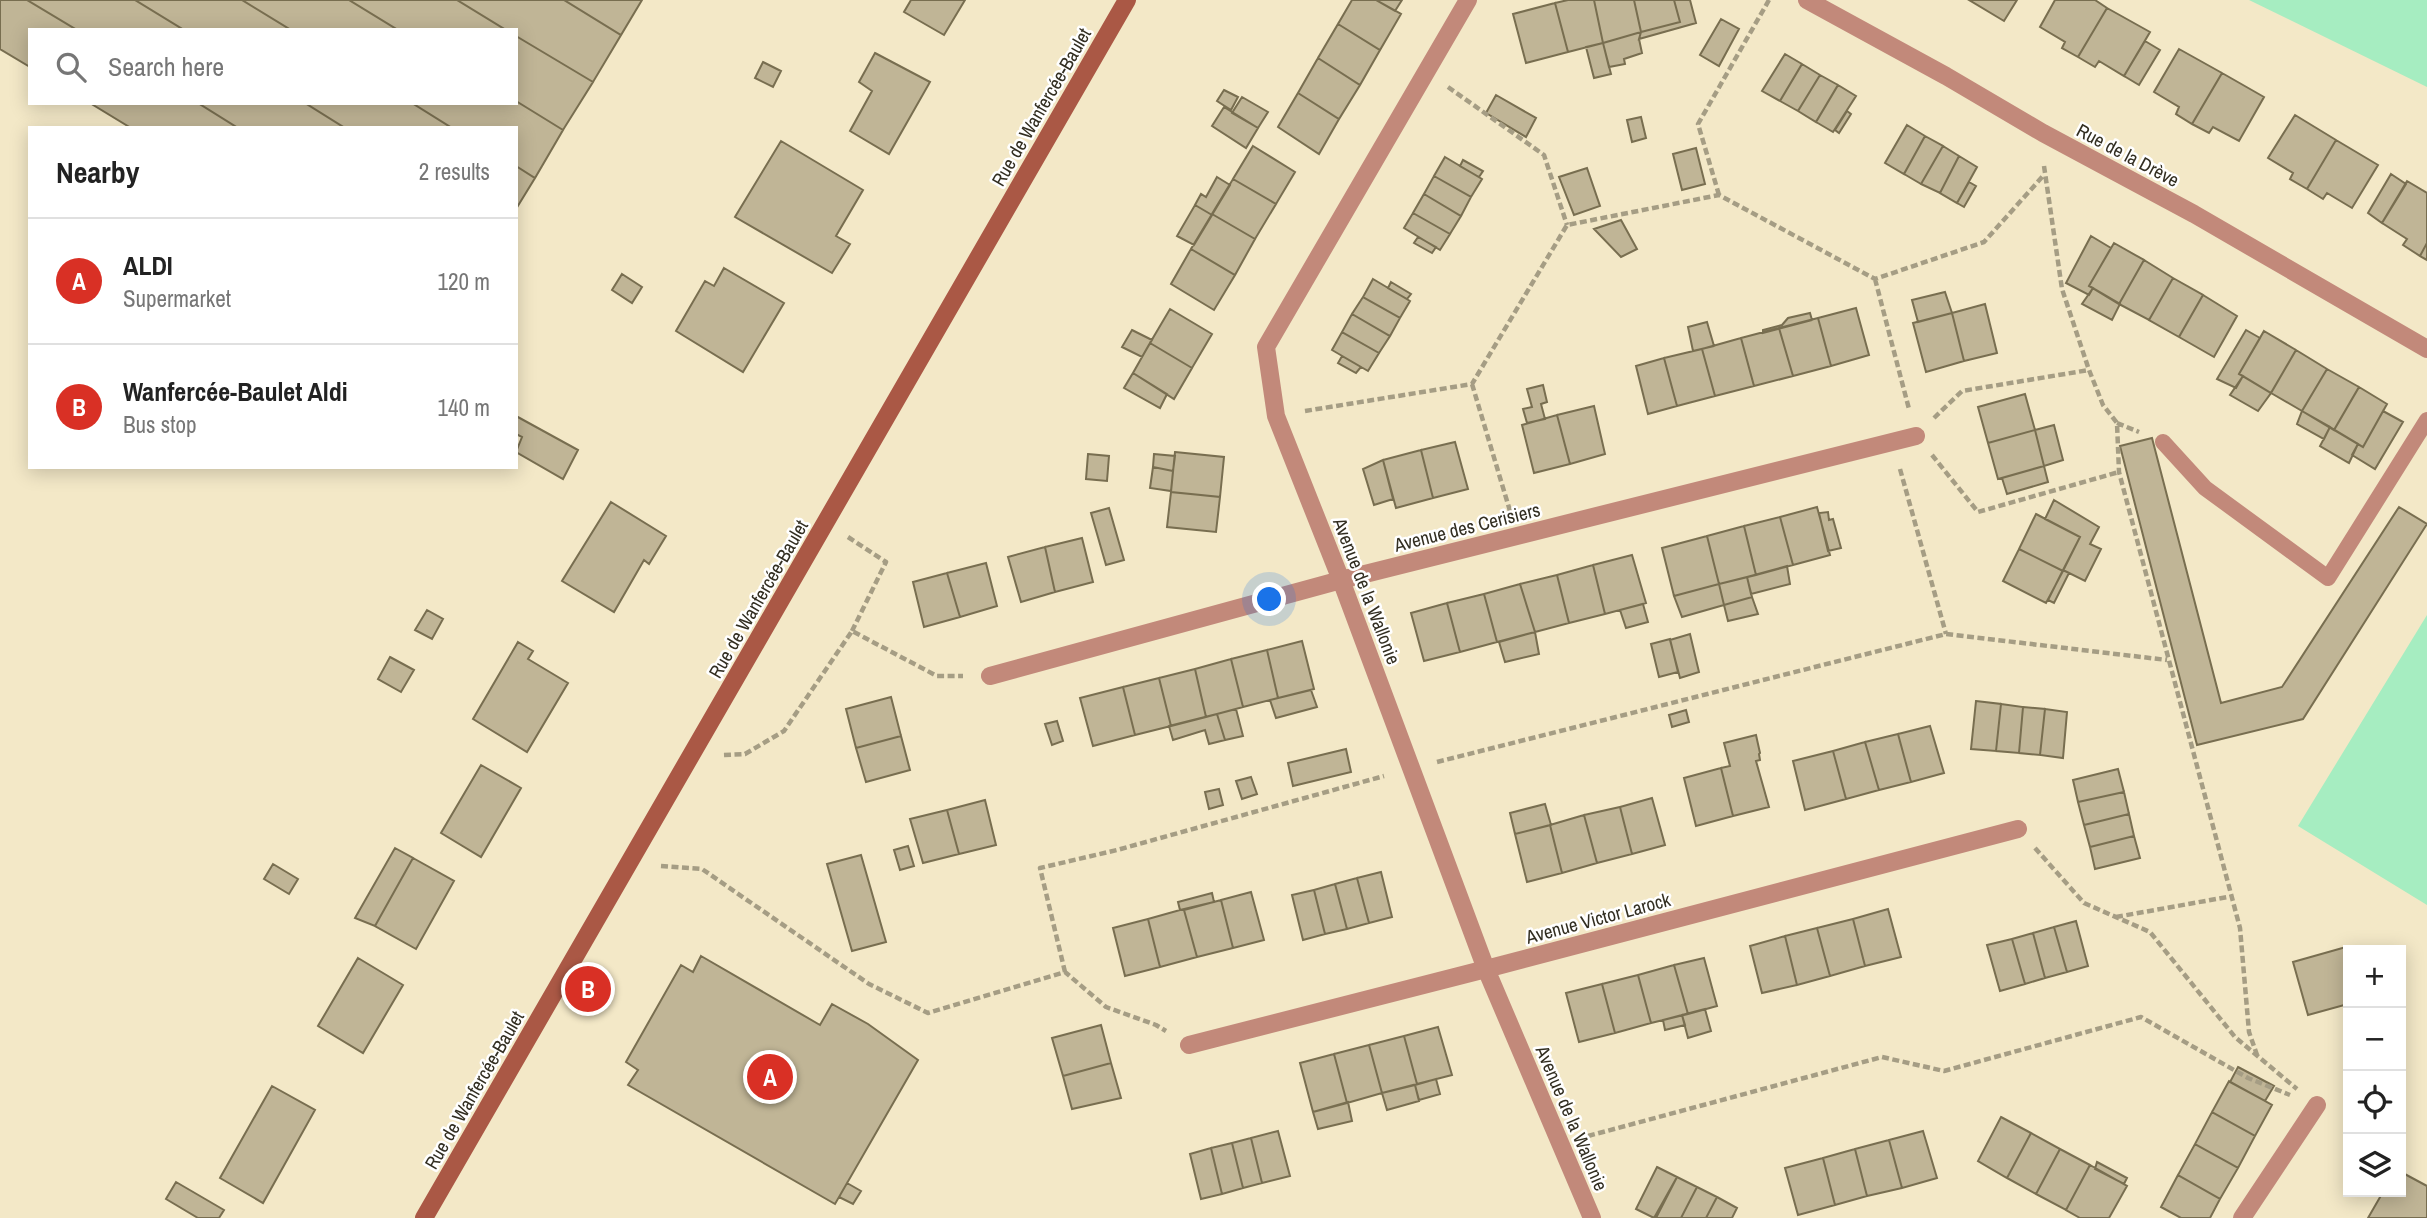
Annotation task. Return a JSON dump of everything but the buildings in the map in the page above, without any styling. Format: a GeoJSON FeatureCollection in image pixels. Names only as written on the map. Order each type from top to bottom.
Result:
{"type":"FeatureCollection","features":[{"type":"Feature","properties":{"kind":"main road","name":"Rue de Wanfercée-Baulet"},"geometry":{"type":"LineString","coordinates":[[424,1218],[1126,0]]}},
{"type":"Feature","properties":{"kind":"street","name":"Avenue de la Wallonie"},"geometry":{"type":"LineString","coordinates":[[1468,0],[1266,347],[1276,416],[1341,580],[1486,970],[1592,1218]]}},
{"type":"Feature","properties":{"kind":"street","name":"Rue de la Drève"},"geometry":{"type":"LineString","coordinates":[[1807,0],[1946,76],[2043,134],[2194,214],[2427,349]]}},
{"type":"Feature","properties":{"kind":"street","name":"Avenue des Cerisiers"},"geometry":{"type":"LineString","coordinates":[[990,676],[1341,580],[1916,436]]}},
{"type":"Feature","properties":{"kind":"street","name":"Avenue Victor Larock"},"geometry":{"type":"LineString","coordinates":[[1188,1045],[1486,970],[2018,829]]}},
{"type":"Feature","properties":{"kind":"street"},"geometry":{"type":"LineString","coordinates":[[2242,1218],[2317,1105]]}},
{"type":"Feature","properties":{"kind":"lane"},"geometry":{"type":"LineString","coordinates":[[2163,442],[2205,488],[2328,578],[2427,420]]}},
{"type":"Feature","properties":{"kind":"path"},"geometry":{"type":"LineString","coordinates":[[1719,195],[1698,124],[1769,0]]}},
{"type":"Feature","properties":{"kind":"path"},"geometry":{"type":"LineString","coordinates":[[1427,72],[1544,155],[1567,225]]}},
{"type":"Feature","properties":{"kind":"path"},"geometry":{"type":"LineString","coordinates":[[2043,134],[2044,176],[2062,289],[2103,405],[2117,423],[2119,472],[2240,928],[2249,1032],[2257,1055]]}},
{"type":"Feature","properties":{"kind":"path"},"geometry":{"type":"LineString","coordinates":[[1518,536],[1472,384],[1567,225],[1719,195],[1875,279],[1984,242],[2044,176]]}},
{"type":"Feature","properties":{"kind":"path"},"geometry":{"type":"LineString","coordinates":[[1875,279],[1916,436],[1978,512],[2119,472]]}},
{"type":"Feature","properties":{"kind":"path"},"geometry":{"type":"LineString","coordinates":[[1946,634],[1900,467],[1916,436],[1962,391],[2089,370]]}},
{"type":"Feature","properties":{"kind":"path"},"geometry":{"type":"LineString","coordinates":[[1276,416],[1472,384]]}},
{"type":"Feature","properties":{"kind":"path"},"geometry":{"type":"LineString","coordinates":[[691,757],[745,754],[784,731],[852,631],[886,562],[826,522]]}},
{"type":"Feature","properties":{"kind":"path"},"geometry":{"type":"LineString","coordinates":[[852,631],[937,676],[990,676]]}},
{"type":"Feature","properties":{"kind":"path"},"geometry":{"type":"LineString","coordinates":[[1188,1045],[1156,1025],[1106,1007],[1065,972],[1041,868],[1117,850],[1411,768],[1946,634],[2167,660]]}},
{"type":"Feature","properties":{"kind":"path"},"geometry":{"type":"LineString","coordinates":[[2018,829],[2084,903],[2150,932],[2235,1037],[2317,1105]]}},
{"type":"Feature","properties":{"kind":"path"},"geometry":{"type":"LineString","coordinates":[[628,863],[702,869],[869,984],[928,1013],[1065,972]]}},
{"type":"Feature","properties":{"kind":"path"},"geometry":{"type":"LineString","coordinates":[[2116,917],[2232,896]]}},
{"type":"Feature","properties":{"kind":"path"},"geometry":{"type":"LineString","coordinates":[[1560,1143],[1882,1057],[1944,1071],[2141,1017],[2248,1078],[2317,1105]]}},
{"type":"Feature","properties":{"kind":"green space"},"geometry":{"type":"Polygon","coordinates":[[[2249,0],[2427,0],[2427,87],[2249,0]]]}},
{"type":"Feature","properties":{"kind":"green space"},"geometry":{"type":"Polygon","coordinates":[[[2427,615],[2427,905],[2298,826],[2427,615]]]}},
{"type":"Feature","properties":{"kind":"place","name":"Wanfercée-Baulet Aldi"},"geometry":{"type":"Point","coordinates":[588,989]}},
{"type":"Feature","properties":{"kind":"place","name":"ALDI"},"geometry":{"type":"Point","coordinates":[770,1077]}}]}
